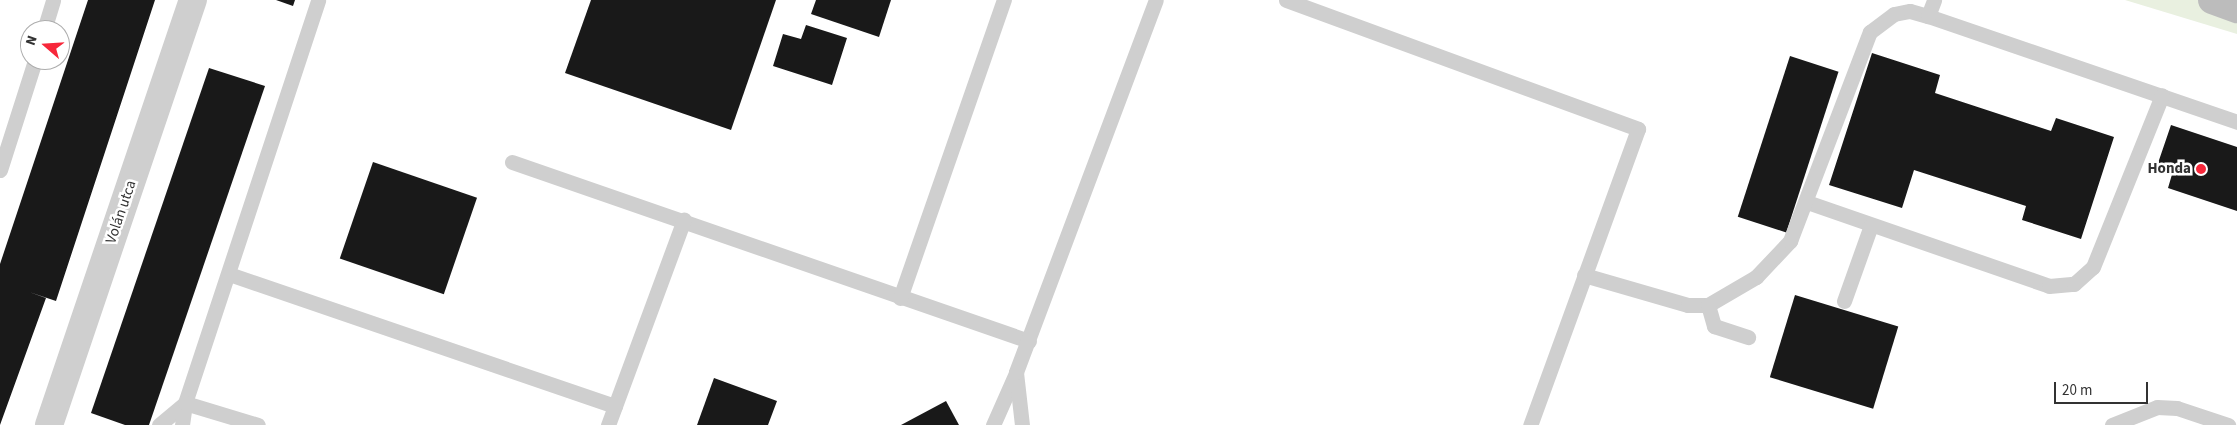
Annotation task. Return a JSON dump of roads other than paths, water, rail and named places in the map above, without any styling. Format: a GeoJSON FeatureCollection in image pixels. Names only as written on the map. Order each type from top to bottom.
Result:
{"type":"FeatureCollection","features":[{"type":"Feature","properties":{"kind":"main road"},"geometry":{"type":"LineString","coordinates":[[2212,0],[2237,9]]}},
{"type":"Feature","properties":{"kind":"street","name":"Volán utca"},"geometry":{"type":"LineString","coordinates":[[49,425],[193,0]]}},
{"type":"Feature","properties":{"kind":"lane"},"geometry":{"type":"LineString","coordinates":[[47,20],[53,0]]}},
{"type":"Feature","properties":{"kind":"lane"},"geometry":{"type":"LineString","coordinates":[[182,425],[185,403],[318,0]]}},
{"type":"Feature","properties":{"kind":"lane"},"geometry":{"type":"LineString","coordinates":[[900,298],[1004,0]]}},
{"type":"Feature","properties":{"kind":"lane"},"geometry":{"type":"LineString","coordinates":[[993,425],[1029,341],[1156,0]]}},
{"type":"Feature","properties":{"kind":"lane"},"geometry":{"type":"LineString","coordinates":[[1286,0],[1638,129],[1530,425]]}},
{"type":"Feature","properties":{"kind":"lane"},"geometry":{"type":"LineString","coordinates":[[1928,16],[1934,0]]}},
{"type":"Feature","properties":{"kind":"lane"},"geometry":{"type":"LineString","coordinates":[[1584,275],[1688,304],[1708,305],[1744,286],[1780,256],[1807,202],[1870,32],[1894,14],[1910,11],[1928,16],[2237,122]]}},
{"type":"Feature","properties":{"kind":"lane"},"geometry":{"type":"LineString","coordinates":[[0,170],[31,70]]}},
{"type":"Feature","properties":{"kind":"lane"},"geometry":{"type":"LineString","coordinates":[[1807,202],[2049,286],[2074,284],[2093,267],[2162,95]]}},
{"type":"Feature","properties":{"kind":"lane"},"geometry":{"type":"LineString","coordinates":[[512,162],[684,220],[900,298],[1029,341]]}},
{"type":"Feature","properties":{"kind":"lane"},"geometry":{"type":"LineString","coordinates":[[608,425],[684,220]]}},
{"type":"Feature","properties":{"kind":"lane"},"geometry":{"type":"LineString","coordinates":[[1844,301],[1871,225]]}},
{"type":"Feature","properties":{"kind":"lane"},"geometry":{"type":"LineString","coordinates":[[229,274],[615,406]]}},
{"type":"Feature","properties":{"kind":"lane"},"geometry":{"type":"LineString","coordinates":[[1708,305],[1714,326],[1748,337]]}},
{"type":"Feature","properties":{"kind":"lane"},"geometry":{"type":"LineString","coordinates":[[1016,372],[1022,425]]}},
{"type":"Feature","properties":{"kind":"lane"},"geometry":{"type":"LineString","coordinates":[[159,425],[185,403]]}},
{"type":"Feature","properties":{"kind":"lane"},"geometry":{"type":"LineString","coordinates":[[185,403],[258,425]]}},
{"type":"Feature","properties":{"kind":"lane"},"geometry":{"type":"LineString","coordinates":[[2112,425],[2156,407],[2177,408],[2228,425]]}},
{"type":"Feature","properties":{"kind":"place","name":"Honda"},"geometry":{"type":"Point","coordinates":[2201,169]}}]}
